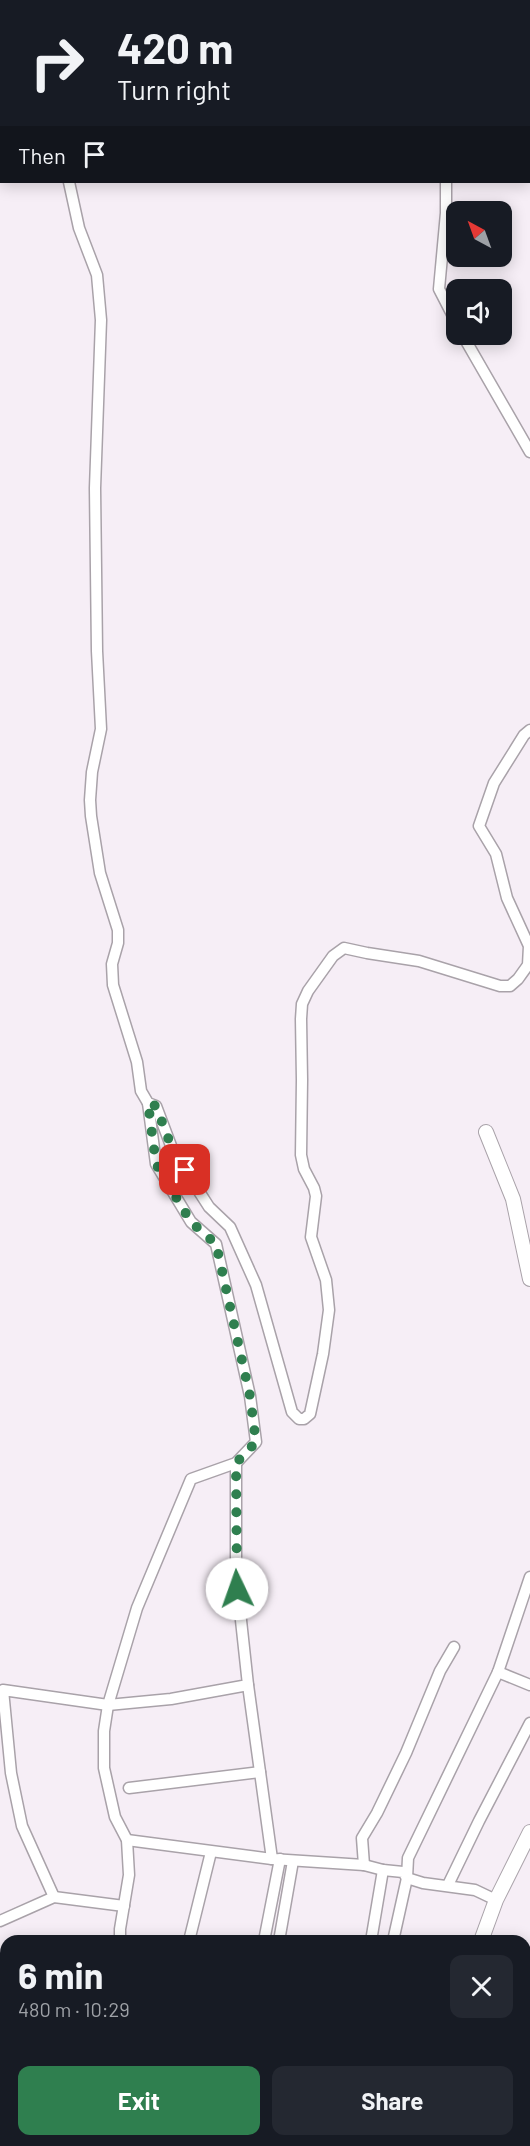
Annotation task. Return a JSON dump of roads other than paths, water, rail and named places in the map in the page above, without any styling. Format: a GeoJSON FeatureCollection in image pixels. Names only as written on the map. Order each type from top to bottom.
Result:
{"type":"FeatureCollection","features":[{"type":"Feature","properties":{"kind":"street"},"geometry":{"type":"LineString","coordinates":[[69,183],[79,228],[97,275],[101,320],[95,488],[100,729],[92,772],[90,800],[100,873],[118,930],[118,943],[112,964],[113,985],[137,1062],[141,1091],[148,1103],[156,1164],[191,1222],[216,1244],[250,1396],[256,1442],[236,1463],[191,1479],[137,1608],[108,1705],[104,1731],[104,1768],[115,1817],[127,1840],[129,1875],[121,1935]]}},
{"type":"Feature","properties":{"kind":"street"},"geometry":{"type":"LineString","coordinates":[[446,183],[446,213],[439,289],[446,303]]}},
{"type":"Feature","properties":{"kind":"street"},"geometry":{"type":"LineString","coordinates":[[468,345],[530,452]]}},
{"type":"Feature","properties":{"kind":"street"},"geometry":{"type":"LineString","coordinates":[[148,1103],[156,1106],[173,1151],[209,1207],[230,1227],[235,1237],[256,1285],[292,1412],[299,1419],[304,1419],[310,1414],[324,1354],[329,1310],[326,1280],[311,1237],[316,1196],[304,1169],[301,1155],[302,1004],[308,991],[333,956],[345,948],[419,961],[500,986],[510,986],[518,980],[528,965],[529,946],[507,898],[496,854],[479,826],[494,783],[524,735],[530,730]]}},
{"type":"Feature","properties":{"kind":"street"},"geometry":{"type":"LineString","coordinates":[[486,1132],[513,1199],[530,1279]]}},
{"type":"Feature","properties":{"kind":"street"},"geometry":{"type":"LineString","coordinates":[[236,1463],[236,1575],[260,1772],[276,1859],[265,1935]]}},
{"type":"Feature","properties":{"kind":"street"},"geometry":{"type":"LineString","coordinates":[[394,1935],[407,1878],[408,1858],[498,1672],[530,1577]]}},
{"type":"Feature","properties":{"kind":"street"},"geometry":{"type":"LineString","coordinates":[[364,1865],[362,1838],[377,1813],[406,1753],[440,1671],[454,1647]]}},
{"type":"Feature","properties":{"kind":"street"},"geometry":{"type":"LineString","coordinates":[[498,1672],[530,1686]]}},
{"type":"Feature","properties":{"kind":"street"},"geometry":{"type":"LineString","coordinates":[[54,1897],[22,1826],[11,1773],[3,1690],[108,1705],[171,1699],[248,1685]]}},
{"type":"Feature","properties":{"kind":"street"},"geometry":{"type":"LineString","coordinates":[[448,1885],[530,1722]]}},
{"type":"Feature","properties":{"kind":"street"},"geometry":{"type":"LineString","coordinates":[[129,1788],[260,1772]]}},
{"type":"Feature","properties":{"kind":"street"},"geometry":{"type":"LineString","coordinates":[[483,1935],[496,1900],[530,1832]]}},
{"type":"Feature","properties":{"kind":"street"},"geometry":{"type":"LineString","coordinates":[[127,1840],[292,1861],[364,1865],[403,1872],[407,1878],[423,1883],[475,1890],[496,1900]]}},
{"type":"Feature","properties":{"kind":"street"},"geometry":{"type":"LineString","coordinates":[[190,1935],[211,1852]]}},
{"type":"Feature","properties":{"kind":"street"},"geometry":{"type":"LineString","coordinates":[[280,1935],[292,1861]]}},
{"type":"Feature","properties":{"kind":"street"},"geometry":{"type":"LineString","coordinates":[[372,1935],[383,1870]]}},
{"type":"Feature","properties":{"kind":"street"},"geometry":{"type":"LineString","coordinates":[[0,1921],[54,1897],[124,1906]]}}]}
